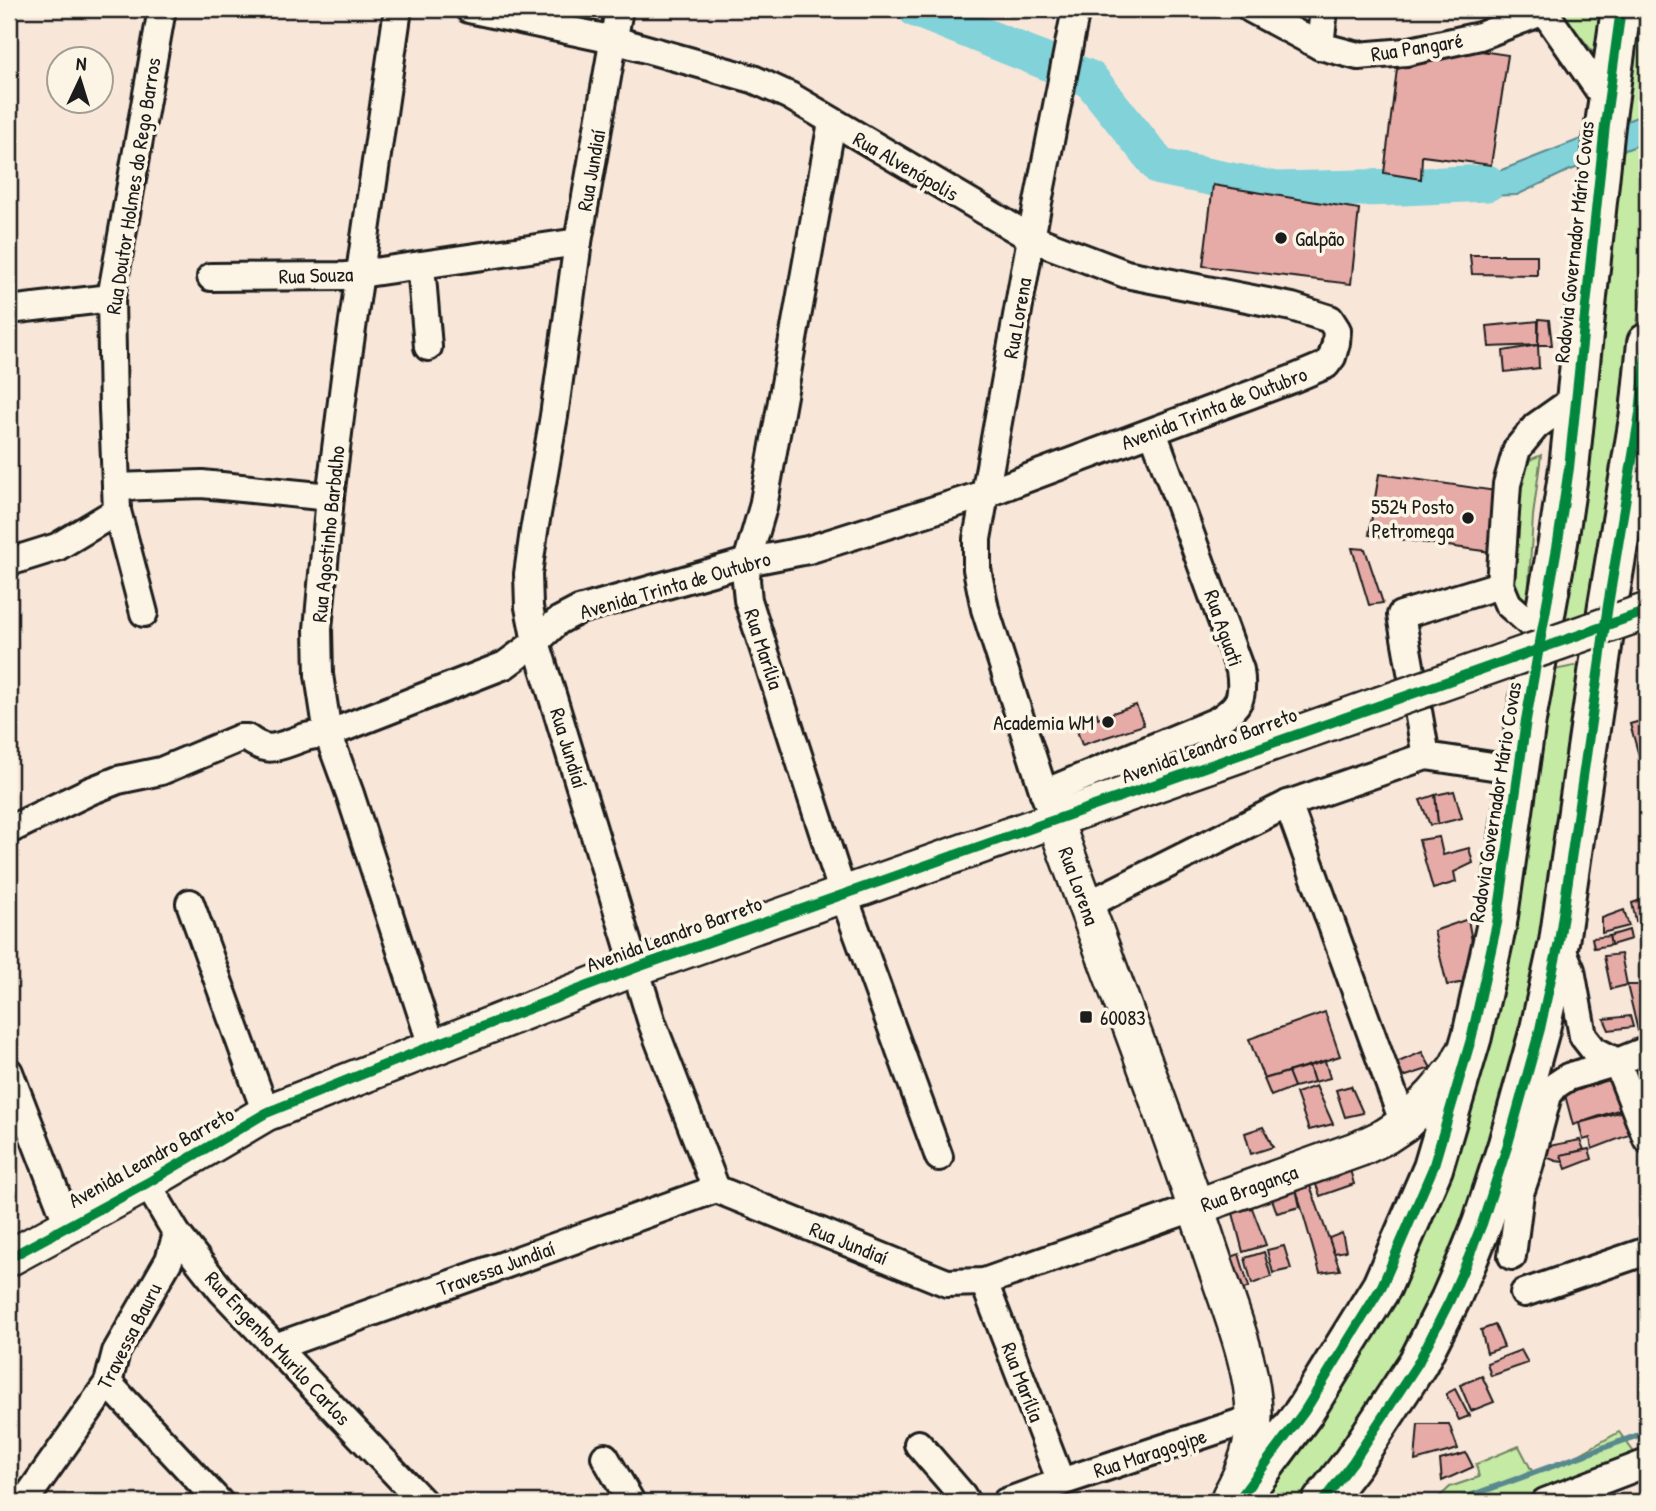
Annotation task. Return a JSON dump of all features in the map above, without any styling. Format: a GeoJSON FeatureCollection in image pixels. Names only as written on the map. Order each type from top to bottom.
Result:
{"type":"FeatureCollection","features":[{"type":"Feature","properties":{"kind":"highway","name":"Rodovia Governador Mário Covas"},"geometry":{"type":"LineString","coordinates":[[1237,1502],[1304,1412],[1382,1286],[1433,1168],[1472,1036],[1497,923],[1519,770],[1569,468],[1608,103],[1621,9]]}},
{"type":"Feature","properties":{"kind":"highway"},"geometry":{"type":"LineString","coordinates":[[1322,1502],[1353,1462],[1418,1363],[1468,1259],[1508,1144],[1540,1029],[1559,942],[1608,605],[1642,421],[1640,413],[1647,343]]}},
{"type":"Feature","properties":{"kind":"main road","name":"Avenida Leandro Barreto"},"geometry":{"type":"LineString","coordinates":[[9,1258],[147,1183],[266,1113],[432,1046],[635,968],[843,894],[1050,807],[1379,705],[1647,611]]}},
{"type":"Feature","properties":{"kind":"main road","name":"Rua Lorena"},"geometry":{"type":"LineString","coordinates":[[1050,807],[1196,1207],[1244,1352],[1253,1398],[1250,1453],[1226,1502]]}},
{"type":"Feature","properties":{"kind":"main road","name":"Rua Bragança"},"geometry":{"type":"LineString","coordinates":[[1196,1207],[1361,1148],[1386,1136],[1404,1124],[1433,1095],[1455,1068],[1472,1036]]}},
{"type":"Feature","properties":{"kind":"street","name":"Rua Doutor Holmes do Rego Barros"},"geometry":{"type":"LineString","coordinates":[[144,613],[116,498],[111,298],[162,9]]}},
{"type":"Feature","properties":{"kind":"street","name":"Rua Agostinho Barbalho"},"geometry":{"type":"LineString","coordinates":[[398,9],[330,497],[318,629],[319,676],[328,734],[432,1046]]}},
{"type":"Feature","properties":{"kind":"street","name":"Rua Alvenópolis"},"geometry":{"type":"LineString","coordinates":[[469,9],[614,40],[753,79],[790,96],[1031,239],[1126,274],[1320,314],[1330,319],[1337,330]]}},
{"type":"Feature","properties":{"kind":"street","name":"Rua Jundiaí"},"geometry":{"type":"LineString","coordinates":[[619,9],[578,242],[554,416],[528,574],[529,607],[536,642],[652,1023],[716,1189],[947,1283],[985,1282]]}},
{"type":"Feature","properties":{"kind":"street","name":"Rua Lorena"},"geometry":{"type":"LineString","coordinates":[[1050,807],[985,609],[977,569],[977,539],[1076,9]]}},
{"type":"Feature","properties":{"kind":"street","name":"Rua Pangaré"},"geometry":{"type":"LineString","coordinates":[[1251,9],[1320,46],[1358,56],[1406,52],[1480,36],[1545,10]]}},
{"type":"Feature","properties":{"kind":"street"},"geometry":{"type":"LineString","coordinates":[[1320,46],[1324,9]]}},
{"type":"Feature","properties":{"kind":"street"},"geometry":{"type":"LineString","coordinates":[[1545,10],[1608,103]]}},
{"type":"Feature","properties":{"kind":"street","name":"Rua Marília"},"geometry":{"type":"LineString","coordinates":[[832,122],[763,507],[747,562],[748,600],[843,894],[939,1157]]}},
{"type":"Feature","properties":{"kind":"street","name":"Rua Souza"},"geometry":{"type":"LineString","coordinates":[[211,277],[346,276],[578,242]]}},
{"type":"Feature","properties":{"kind":"street"},"geometry":{"type":"LineString","coordinates":[[421,265],[428,347]]}},
{"type":"Feature","properties":{"kind":"street"},"geometry":{"type":"LineString","coordinates":[[9,310],[111,298]]}},
{"type":"Feature","properties":{"kind":"street","name":"Avenida Trinta de Outubro"},"geometry":{"type":"LineString","coordinates":[[9,830],[99,787],[161,771],[240,738],[272,748],[303,737],[328,734],[505,665],[536,642],[558,621],[579,610],[747,562],[808,550],[985,494],[1153,432],[1326,365],[1332,358],[1337,330]]}},
{"type":"Feature","properties":{"kind":"street"},"geometry":{"type":"LineString","coordinates":[[1542,634],[1508,604],[1500,585],[1507,484],[1517,449],[1536,426],[1577,397]]}},
{"type":"Feature","properties":{"kind":"street","name":"Rua Aguati"},"geometry":{"type":"LineString","coordinates":[[1050,807],[1217,721],[1232,711],[1240,699],[1240,670],[1153,432]]}},
{"type":"Feature","properties":{"kind":"street"},"geometry":{"type":"LineString","coordinates":[[9,562],[57,547],[116,498],[202,484],[330,497]]}},
{"type":"Feature","properties":{"kind":"street"},"geometry":{"type":"LineString","coordinates":[[1426,756],[1401,615],[1500,585]]}},
{"type":"Feature","properties":{"kind":"street"},"geometry":{"type":"LineString","coordinates":[[1085,906],[1288,804],[1426,756],[1519,770]]}},
{"type":"Feature","properties":{"kind":"street"},"geometry":{"type":"LineString","coordinates":[[1288,804],[1404,1124]]}},
{"type":"Feature","properties":{"kind":"street"},"geometry":{"type":"LineString","coordinates":[[190,903],[266,1113]]}},
{"type":"Feature","properties":{"kind":"street"},"geometry":{"type":"LineString","coordinates":[[1559,942],[1571,970],[1583,1036],[1594,1049],[1617,1062],[1647,1139]]}},
{"type":"Feature","properties":{"kind":"street"},"geometry":{"type":"LineString","coordinates":[[1512,1255],[1520,1193],[1548,1095],[1568,1077],[1647,1050]]}},
{"type":"Feature","properties":{"kind":"street"},"geometry":{"type":"LineString","coordinates":[[9,1072],[68,1225]]}},
{"type":"Feature","properties":{"kind":"street","name":"Rua Engenho Murilo Carlos"},"geometry":{"type":"LineString","coordinates":[[147,1183],[177,1234],[222,1291],[423,1502]]}},
{"type":"Feature","properties":{"kind":"street","name":"Travessa Jundiaí"},"geometry":{"type":"LineString","coordinates":[[275,1347],[716,1189]]}},
{"type":"Feature","properties":{"kind":"street","name":"Rua Bragança"},"geometry":{"type":"LineString","coordinates":[[985,1282],[1196,1207]]}},
{"type":"Feature","properties":{"kind":"street","name":"Travessa Bauru"},"geometry":{"type":"LineString","coordinates":[[24,1502],[108,1383],[116,1352],[169,1259],[177,1234]]}},
{"type":"Feature","properties":{"kind":"street"},"geometry":{"type":"LineString","coordinates":[[1524,1293],[1647,1251]]}},
{"type":"Feature","properties":{"kind":"street","name":"Rua Marília"},"geometry":{"type":"LineString","coordinates":[[985,1282],[1061,1482]]}},
{"type":"Feature","properties":{"kind":"street"},"geometry":{"type":"LineString","coordinates":[[108,1383],[219,1502]]}},
{"type":"Feature","properties":{"kind":"street","name":"Rua Maragogipe"},"geometry":{"type":"LineString","coordinates":[[1006,1502],[1254,1418]]}},
{"type":"Feature","properties":{"kind":"street"},"geometry":{"type":"LineString","coordinates":[[918,1444],[966,1502]]}},
{"type":"Feature","properties":{"kind":"street"},"geometry":{"type":"LineString","coordinates":[[605,1457],[631,1502]]}},
{"type":"Feature","properties":{"kind":"street"},"geometry":{"type":"LineString","coordinates":[[1545,1502],[1647,1463]]}},
{"type":"Feature","properties":{"kind":"green space"},"geometry":{"type":"Polygon","coordinates":[[[1558,9],[1602,9],[1597,57],[1558,9]]]}},
{"type":"Feature","properties":{"kind":"green space"},"geometry":{"type":"Polygon","coordinates":[[[1639,9],[1647,9],[1647,252],[1596,618],[1555,626],[1622,159],[1639,9]]]}},
{"type":"Feature","properties":{"kind":"green space"},"geometry":{"type":"Polygon","coordinates":[[[1541,455],[1533,516],[1527,617],[1505,583],[1517,476],[1527,461],[1541,455]]]}},
{"type":"Feature","properties":{"kind":"green space"},"geometry":{"type":"Polygon","coordinates":[[[1589,663],[1565,822],[1514,1077],[1465,1232],[1400,1356],[1346,1443],[1303,1502],[1248,1502],[1408,1253],[1549,671],[1589,663]]]}},
{"type":"Feature","properties":{"kind":"green space"},"geometry":{"type":"Polygon","coordinates":[[[1619,1432],[1633,1451],[1626,1474],[1552,1492],[1524,1502],[1434,1502],[1450,1487],[1479,1477],[1476,1464],[1519,1446],[1533,1473],[1564,1463],[1619,1432]]]}},
{"type":"Feature","properties":{"kind":"water"},"geometry":{"type":"Polygon","coordinates":[[[1647,113],[1647,142],[1568,171],[1517,195],[1435,197],[1439,178],[1494,173],[1647,113]]]}},
{"type":"Feature","properties":{"kind":"building"},"geometry":{"type":"Polygon","coordinates":[[[1474,50],[1508,55],[1491,165],[1422,156],[1421,179],[1384,173],[1397,69],[1474,50]]]}},
{"type":"Feature","properties":{"kind":"building","name":"Galpão"},"geometry":{"type":"Polygon","coordinates":[[[1213,185],[1359,209],[1351,284],[1203,266],[1213,185]]]}},
{"type":"Feature","properties":{"kind":"building"},"geometry":{"type":"Polygon","coordinates":[[[1470,255],[1537,255],[1537,275],[1472,274],[1470,255]]]}},
{"type":"Feature","properties":{"kind":"building"},"geometry":{"type":"Polygon","coordinates":[[[1539,319],[1549,320],[1552,345],[1538,345],[1539,319]]]}},
{"type":"Feature","properties":{"kind":"building"},"geometry":{"type":"Polygon","coordinates":[[[1538,321],[1538,345],[1489,347],[1487,326],[1538,321]]]}},
{"type":"Feature","properties":{"kind":"building"},"geometry":{"type":"Polygon","coordinates":[[[1538,345],[1539,368],[1505,372],[1503,351],[1538,345]]]}},
{"type":"Feature","properties":{"kind":"building"},"geometry":{"type":"Polygon","coordinates":[[[1379,474],[1503,492],[1498,553],[1369,535],[1379,474]]]}},
{"type":"Feature","properties":{"kind":"building"},"geometry":{"type":"Polygon","coordinates":[[[1352,548],[1365,549],[1383,603],[1369,605],[1352,548]]]}},
{"type":"Feature","properties":{"kind":"building","name":"Academia WM"},"geometry":{"type":"Polygon","coordinates":[[[1136,705],[1144,725],[1082,745],[1073,719],[1097,713],[1098,718],[1136,705]]]}},
{"type":"Feature","properties":{"kind":"building"},"geometry":{"type":"Polygon","coordinates":[[[1647,719],[1647,784],[1630,724],[1647,719]]]}},
{"type":"Feature","properties":{"kind":"building"},"geometry":{"type":"Polygon","coordinates":[[[1454,791],[1462,818],[1438,824],[1435,795],[1454,791]]]}},
{"type":"Feature","properties":{"kind":"building"},"geometry":{"type":"Polygon","coordinates":[[[1435,795],[1438,824],[1430,825],[1420,800],[1435,795]]]}},
{"type":"Feature","properties":{"kind":"building"},"geometry":{"type":"Polygon","coordinates":[[[1439,837],[1443,855],[1469,848],[1473,863],[1454,872],[1456,882],[1433,889],[1419,840],[1439,837]]]}},
{"type":"Feature","properties":{"kind":"building"},"geometry":{"type":"Polygon","coordinates":[[[1647,898],[1647,920],[1645,917],[1636,921],[1632,903],[1647,898]]]}},
{"type":"Feature","properties":{"kind":"building"},"geometry":{"type":"Polygon","coordinates":[[[1624,910],[1629,926],[1602,933],[1602,918],[1624,910]]]}},
{"type":"Feature","properties":{"kind":"building"},"geometry":{"type":"Polygon","coordinates":[[[1468,919],[1473,947],[1466,982],[1447,985],[1434,931],[1468,919]]]}},
{"type":"Feature","properties":{"kind":"building"},"geometry":{"type":"Polygon","coordinates":[[[1629,930],[1631,939],[1611,945],[1609,936],[1629,930]]]}},
{"type":"Feature","properties":{"kind":"building"},"geometry":{"type":"Polygon","coordinates":[[[1609,936],[1611,945],[1594,948],[1592,938],[1609,936]]]}},
{"type":"Feature","properties":{"kind":"building"},"geometry":{"type":"Polygon","coordinates":[[[1621,954],[1627,985],[1611,989],[1604,956],[1621,954]]]}},
{"type":"Feature","properties":{"kind":"building"},"geometry":{"type":"Polygon","coordinates":[[[1627,985],[1647,985],[1647,1037],[1640,1039],[1627,985]]]}},
{"type":"Feature","properties":{"kind":"building"},"geometry":{"type":"Polygon","coordinates":[[[1325,1012],[1340,1056],[1264,1079],[1249,1039],[1325,1012]]]}},
{"type":"Feature","properties":{"kind":"building"},"geometry":{"type":"Polygon","coordinates":[[[1630,1016],[1633,1027],[1609,1030],[1604,1019],[1630,1016]]]}},
{"type":"Feature","properties":{"kind":"building"},"geometry":{"type":"Polygon","coordinates":[[[1422,1052],[1431,1068],[1403,1077],[1396,1063],[1422,1052]]]}},
{"type":"Feature","properties":{"kind":"building"},"geometry":{"type":"Polygon","coordinates":[[[1325,1061],[1330,1078],[1314,1082],[1309,1066],[1325,1061]]]}},
{"type":"Feature","properties":{"kind":"building"},"geometry":{"type":"Polygon","coordinates":[[[1309,1066],[1314,1082],[1294,1087],[1288,1072],[1309,1066]]]}},
{"type":"Feature","properties":{"kind":"building"},"geometry":{"type":"Polygon","coordinates":[[[1288,1072],[1294,1087],[1271,1096],[1264,1079],[1288,1072]]]}},
{"type":"Feature","properties":{"kind":"building"},"geometry":{"type":"Polygon","coordinates":[[[1612,1078],[1621,1109],[1573,1125],[1565,1095],[1612,1078]]]}},
{"type":"Feature","properties":{"kind":"building"},"geometry":{"type":"Polygon","coordinates":[[[1316,1086],[1333,1124],[1309,1130],[1296,1093],[1316,1086]]]}},
{"type":"Feature","properties":{"kind":"building"},"geometry":{"type":"Polygon","coordinates":[[[1351,1086],[1363,1113],[1345,1117],[1336,1090],[1351,1086]]]}},
{"type":"Feature","properties":{"kind":"building"},"geometry":{"type":"Polygon","coordinates":[[[1623,1111],[1634,1133],[1592,1149],[1590,1138],[1583,1140],[1579,1123],[1623,1111]]]}},
{"type":"Feature","properties":{"kind":"building"},"geometry":{"type":"Polygon","coordinates":[[[1263,1127],[1273,1147],[1251,1154],[1245,1133],[1263,1127]]]}},
{"type":"Feature","properties":{"kind":"building"},"geometry":{"type":"Polygon","coordinates":[[[1580,1140],[1584,1150],[1561,1155],[1564,1162],[1546,1157],[1549,1146],[1580,1140]]]}},
{"type":"Feature","properties":{"kind":"building"},"geometry":{"type":"Polygon","coordinates":[[[1589,1149],[1592,1159],[1566,1169],[1561,1155],[1589,1149]]]}},
{"type":"Feature","properties":{"kind":"building"},"geometry":{"type":"Polygon","coordinates":[[[1349,1166],[1354,1184],[1320,1196],[1314,1179],[1349,1166]]]}},
{"type":"Feature","properties":{"kind":"building"},"geometry":{"type":"Polygon","coordinates":[[[1309,1183],[1340,1270],[1320,1273],[1296,1189],[1309,1183]]]}},
{"type":"Feature","properties":{"kind":"building"},"geometry":{"type":"Polygon","coordinates":[[[1296,1189],[1300,1207],[1277,1213],[1272,1199],[1296,1189]]]}},
{"type":"Feature","properties":{"kind":"building"},"geometry":{"type":"Polygon","coordinates":[[[1252,1208],[1266,1245],[1243,1252],[1233,1213],[1252,1208]]]}},
{"type":"Feature","properties":{"kind":"building"},"geometry":{"type":"Polygon","coordinates":[[[1342,1233],[1346,1251],[1334,1253],[1329,1238],[1342,1233]]]}},
{"type":"Feature","properties":{"kind":"building"},"geometry":{"type":"Polygon","coordinates":[[[1284,1246],[1291,1269],[1273,1273],[1267,1250],[1284,1246]]]}},
{"type":"Feature","properties":{"kind":"building"},"geometry":{"type":"Polygon","coordinates":[[[1264,1252],[1271,1277],[1252,1284],[1245,1258],[1264,1252]]]}},
{"type":"Feature","properties":{"kind":"building"},"geometry":{"type":"Polygon","coordinates":[[[1239,1254],[1249,1287],[1240,1291],[1229,1258],[1239,1254]]]}},
{"type":"Feature","properties":{"kind":"building"},"geometry":{"type":"Polygon","coordinates":[[[1495,1325],[1504,1347],[1487,1353],[1481,1330],[1495,1325]]]}},
{"type":"Feature","properties":{"kind":"building"},"geometry":{"type":"Polygon","coordinates":[[[1521,1350],[1528,1363],[1491,1376],[1487,1363],[1521,1350]]]}},
{"type":"Feature","properties":{"kind":"building"},"geometry":{"type":"Polygon","coordinates":[[[1482,1376],[1494,1402],[1471,1411],[1460,1385],[1482,1376]]]}},
{"type":"Feature","properties":{"kind":"building"},"geometry":{"type":"Polygon","coordinates":[[[1455,1389],[1469,1416],[1459,1420],[1446,1394],[1455,1389]]]}},
{"type":"Feature","properties":{"kind":"building"},"geometry":{"type":"Polygon","coordinates":[[[1418,1424],[1449,1424],[1458,1449],[1415,1461],[1418,1424]]]}},
{"type":"Feature","properties":{"kind":"building"},"geometry":{"type":"Polygon","coordinates":[[[1466,1453],[1473,1467],[1442,1481],[1440,1460],[1466,1453]]]}},
{"type":"Feature","properties":{"kind":"waterway"},"geometry":{"type":"LineString","coordinates":[[916,9],[1090,79],[1160,167],[1276,190],[1487,183]]}},
{"type":"Feature","properties":{"kind":"waterway"},"geometry":{"type":"LineString","coordinates":[[1453,1502],[1647,1432]]}},
{"type":"Feature","properties":{"kind":"cycle path"},"geometry":{"type":"LineString","coordinates":[[1237,1502],[1304,1412],[1382,1286],[1433,1168],[1472,1036],[1497,923],[1526,720],[1569,468],[1605,125],[1621,9]]}},
{"type":"Feature","properties":{"kind":"cycle path"},"geometry":{"type":"LineString","coordinates":[[1322,1502],[1353,1462],[1418,1363],[1468,1259],[1508,1144],[1540,1029],[1559,942],[1608,605],[1640,413],[1647,343]]}},
{"type":"Feature","properties":{"kind":"cycle path"},"geometry":{"type":"LineString","coordinates":[[9,1258],[147,1183],[266,1113],[432,1046],[635,968],[1647,611]]}},
{"type":"Feature","properties":{"kind":"place","name":"Galpão"},"geometry":{"type":"Point","coordinates":[1281,238]}},
{"type":"Feature","properties":{"kind":"place","name":"5524 Posto Petromega"},"geometry":{"type":"Point","coordinates":[1468,518]}},
{"type":"Feature","properties":{"kind":"place","name":"Academia WM"},"geometry":{"type":"Point","coordinates":[1108,722]}},
{"type":"Feature","properties":{"kind":"place","name":"60083"},"geometry":{"type":"Point","coordinates":[1086,1017]}}]}
